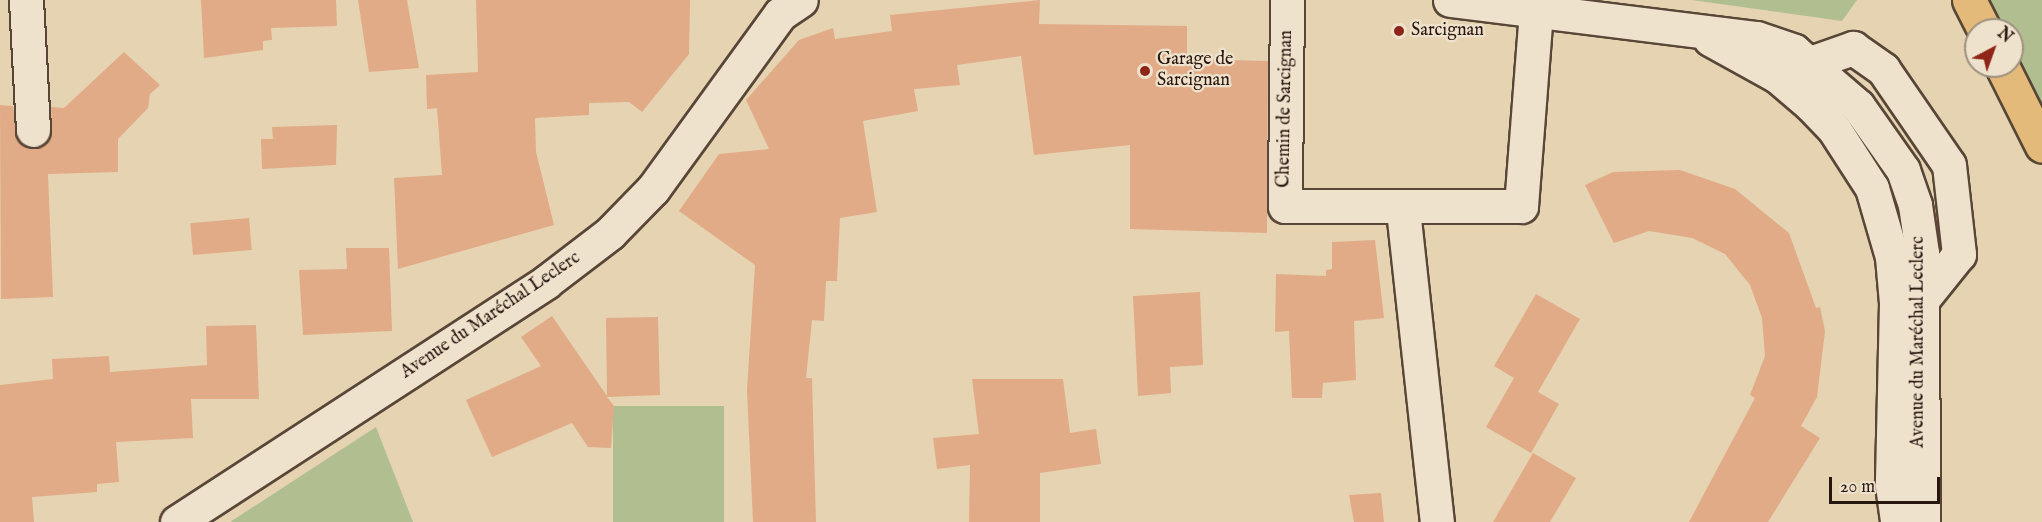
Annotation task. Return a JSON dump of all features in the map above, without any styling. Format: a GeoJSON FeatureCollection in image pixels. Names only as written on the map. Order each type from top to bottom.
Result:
{"type":"FeatureCollection","features":[{"type":"Feature","properties":{"kind":"highway"},"geometry":{"type":"LineString","coordinates":[[1969,0],[1978,18]]}},
{"type":"Feature","properties":{"kind":"highway"},"geometry":{"type":"LineString","coordinates":[[2008,78],[2042,146]]}},
{"type":"Feature","properties":{"kind":"street"},"geometry":{"type":"LineString","coordinates":[[26,0],[33,130]]}},
{"type":"Feature","properties":{"kind":"street","name":"Avenue du Maréchal Leclerc"},"geometry":{"type":"LineString","coordinates":[[177,522],[546,282],[610,233],[653,189],[780,14],[801,0]]}},
{"type":"Feature","properties":{"kind":"street","name":"Chemin de Sarcignan"},"geometry":{"type":"LineString","coordinates":[[1287,0],[1285,206],[1403,210],[1521,206],[1536,12]]}},
{"type":"Feature","properties":{"kind":"street","name":"Avenue du Maréchal Leclerc"},"geometry":{"type":"LineString","coordinates":[[1450,0],[1701,34],[1757,38],[1794,51],[1858,106],[1903,170],[1915,205],[1922,300],[1923,522]]}},
{"type":"Feature","properties":{"kind":"street","name":"Avenue du Maréchal Leclerc"},"geometry":{"type":"LineString","coordinates":[[1701,34],[1777,76],[1810,104],[1834,129],[1872,188],[1892,257],[1896,303],[1892,485],[1897,522]]}},
{"type":"Feature","properties":{"kind":"street"},"geometry":{"type":"LineString","coordinates":[[1810,63],[1853,48],[1883,69],[1949,165],[1959,254],[1922,300]]}},
{"type":"Feature","properties":{"kind":"street"},"geometry":{"type":"LineString","coordinates":[[1403,210],[1437,522]]}},
{"type":"Feature","properties":{"kind":"green space"},"geometry":{"type":"Polygon","coordinates":[[[1692,0],[1857,0],[1842,21],[1692,0]]]}},
{"type":"Feature","properties":{"kind":"green space"},"geometry":{"type":"Polygon","coordinates":[[[1981,0],[2042,0],[2042,123],[2020,78],[2024,78],[2024,18],[1990,18],[1981,0]]]}},
{"type":"Feature","properties":{"kind":"green space"},"geometry":{"type":"Polygon","coordinates":[[[613,406],[724,406],[724,522],[613,522],[613,406]]]}},
{"type":"Feature","properties":{"kind":"green space"},"geometry":{"type":"Polygon","coordinates":[[[376,427],[413,522],[230,522],[376,427]]]}},
{"type":"Feature","properties":{"kind":"building"},"geometry":{"type":"Polygon","coordinates":[[[201,0],[336,0],[337,26],[271,28],[272,40],[263,41],[263,50],[204,58],[201,0]]]}},
{"type":"Feature","properties":{"kind":"building"},"geometry":{"type":"Polygon","coordinates":[[[358,0],[407,0],[419,68],[369,72],[358,0]]]}},
{"type":"Feature","properties":{"kind":"building"},"geometry":{"type":"Polygon","coordinates":[[[476,0],[690,0],[689,54],[642,112],[629,102],[589,103],[589,115],[535,118],[536,152],[554,225],[398,269],[394,178],[442,175],[437,108],[427,109],[426,75],[478,72],[476,0]]]}},
{"type":"Feature","properties":{"kind":"building"},"geometry":{"type":"Polygon","coordinates":[[[1040,0],[1039,24],[1187,26],[1187,59],[1268,61],[1267,233],[1130,229],[1130,145],[1034,155],[1021,56],[957,65],[960,85],[914,89],[918,111],[863,121],[877,212],[840,218],[837,281],[826,281],[824,321],[812,320],[806,378],[812,378],[816,522],[753,522],[747,390],[755,265],[679,211],[719,154],[769,149],[746,100],[799,40],[833,28],[835,39],[892,31],[890,15],[1040,0]]]}},
{"type":"Feature","properties":{"kind":"building"},"geometry":{"type":"Polygon","coordinates":[[[124,52],[160,85],[150,94],[148,108],[118,139],[118,172],[48,174],[53,297],[1,299],[0,105],[13,106],[18,141],[33,149],[43,146],[52,130],[51,107],[64,108],[124,52]]]}},
{"type":"Feature","properties":{"kind":"building"},"geometry":{"type":"Polygon","coordinates":[[[337,125],[336,165],[262,169],[261,139],[273,139],[272,127],[337,125]]]}},
{"type":"Feature","properties":{"kind":"building"},"geometry":{"type":"Polygon","coordinates":[[[1680,170],[1735,189],[1789,233],[1816,308],[1820,307],[1825,331],[1817,397],[1801,426],[1820,438],[1768,522],[1689,522],[1755,398],[1750,395],[1765,356],[1762,318],[1750,285],[1725,254],[1692,238],[1649,231],[1614,243],[1585,185],[1613,172],[1680,170]]]}},
{"type":"Feature","properties":{"kind":"building"},"geometry":{"type":"Polygon","coordinates":[[[249,218],[252,250],[193,255],[190,223],[249,218]]]}},
{"type":"Feature","properties":{"kind":"building"},"geometry":{"type":"Polygon","coordinates":[[[1375,240],[1384,318],[1354,321],[1356,380],[1323,383],[1322,398],[1292,398],[1289,331],[1275,332],[1276,274],[1326,276],[1326,270],[1332,269],[1332,242],[1375,240]]]}},
{"type":"Feature","properties":{"kind":"building"},"geometry":{"type":"Polygon","coordinates":[[[346,248],[389,248],[392,331],[303,335],[299,270],[347,269],[346,248]]]}},
{"type":"Feature","properties":{"kind":"building"},"geometry":{"type":"Polygon","coordinates":[[[1200,292],[1203,365],[1170,367],[1171,393],[1138,396],[1133,296],[1200,292]]]}},
{"type":"Feature","properties":{"kind":"building"},"geometry":{"type":"Polygon","coordinates":[[[1536,294],[1580,319],[1538,392],[1559,404],[1531,453],[1486,427],[1514,378],[1494,366],[1536,294]]]}},
{"type":"Feature","properties":{"kind":"building"},"geometry":{"type":"Polygon","coordinates":[[[552,316],[607,396],[606,318],[658,317],[660,395],[607,397],[614,406],[611,448],[588,447],[572,423],[492,457],[466,400],[541,366],[521,337],[552,316]]]}},
{"type":"Feature","properties":{"kind":"building"},"geometry":{"type":"Polygon","coordinates":[[[256,325],[259,399],[191,399],[193,438],[116,442],[119,482],[97,484],[97,492],[32,497],[34,522],[0,522],[0,385],[53,379],[52,359],[109,356],[110,372],[207,365],[206,326],[256,325]]]}},
{"type":"Feature","properties":{"kind":"building"},"geometry":{"type":"Polygon","coordinates":[[[972,379],[1063,379],[1070,433],[1096,429],[1101,464],[1040,473],[1040,522],[969,522],[970,465],[937,469],[933,438],[979,434],[972,379]]]}},
{"type":"Feature","properties":{"kind":"building"},"geometry":{"type":"Polygon","coordinates":[[[1533,453],[1576,478],[1550,522],[1493,522],[1533,453]]]}},
{"type":"Feature","properties":{"kind":"building"},"geometry":{"type":"Polygon","coordinates":[[[1381,493],[1384,522],[1354,522],[1349,495],[1381,493]]]}},
{"type":"Feature","properties":{"kind":"place","name":"Sarcignan"},"geometry":{"type":"Point","coordinates":[1399,31]}},
{"type":"Feature","properties":{"kind":"place","name":"Garage de Sarcignan"},"geometry":{"type":"Point","coordinates":[1145,71]}}]}
